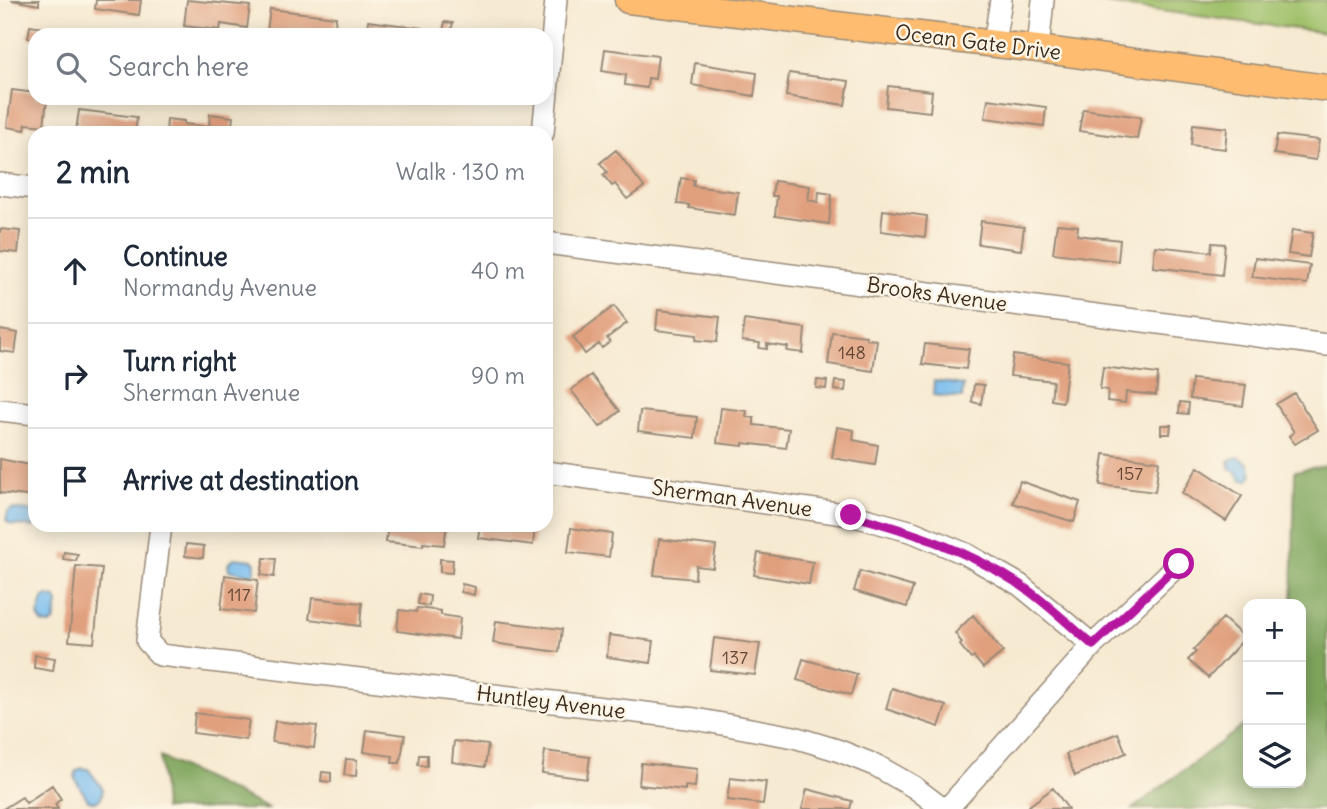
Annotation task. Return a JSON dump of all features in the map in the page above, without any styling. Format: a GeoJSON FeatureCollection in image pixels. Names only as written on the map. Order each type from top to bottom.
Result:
{"type":"FeatureCollection","features":[{"type":"Feature","properties":{"kind":"main road","name":"Ocean Gate Drive"},"geometry":{"type":"LineString","coordinates":[[628,0],[994,43],[1327,88]]}},
{"type":"Feature","properties":{"kind":"street"},"geometry":{"type":"LineString","coordinates":[[553,31],[556,0]]}},
{"type":"Feature","properties":{"kind":"street"},"geometry":{"type":"LineString","coordinates":[[994,43],[1001,0]]}},
{"type":"Feature","properties":{"kind":"street"},"geometry":{"type":"LineString","coordinates":[[1038,49],[1043,0]]}},
{"type":"Feature","properties":{"kind":"street"},"geometry":{"type":"LineString","coordinates":[[544,126],[546,105]]}},
{"type":"Feature","properties":{"kind":"street"},"geometry":{"type":"LineString","coordinates":[[0,184],[28,187]]}},
{"type":"Feature","properties":{"kind":"street","name":"Brooks Avenue"},"geometry":{"type":"LineString","coordinates":[[553,244],[1327,345]]}},
{"type":"Feature","properties":{"kind":"street"},"geometry":{"type":"LineString","coordinates":[[0,410],[28,413]]}},
{"type":"Feature","properties":{"kind":"street","name":"Sherman Avenue"},"geometry":{"type":"LineString","coordinates":[[553,472],[851,515],[913,532],[966,554],[1020,584],[1093,645]]}},
{"type":"Feature","properties":{"kind":"street","name":"Huntley Avenue"},"geometry":{"type":"LineString","coordinates":[[160,532],[147,641],[160,654],[695,719],[794,737],[877,766],[945,809]]}},
{"type":"Feature","properties":{"kind":"street"},"geometry":{"type":"LineString","coordinates":[[945,809],[1093,645],[1179,564]]}},
{"type":"Feature","properties":{"kind":"green space"},"geometry":{"type":"Polygon","coordinates":[[[1077,0],[1327,0],[1327,33],[1077,0]]]}},
{"type":"Feature","properties":{"kind":"green space"},"geometry":{"type":"Polygon","coordinates":[[[1327,465],[1327,809],[1132,809],[1243,726],[1243,788],[1306,788],[1306,599],[1292,599],[1295,471],[1327,465]]]}},
{"type":"Feature","properties":{"kind":"green space"},"geometry":{"type":"Polygon","coordinates":[[[160,757],[269,809],[164,809],[160,757]]]}},
{"type":"Feature","properties":{"kind":"water"},"geometry":{"type":"Polygon","coordinates":[[[934,381],[963,385],[962,398],[933,395],[934,381]]]}},
{"type":"Feature","properties":{"kind":"water"},"geometry":{"type":"Polygon","coordinates":[[[1238,457],[1248,463],[1252,473],[1249,480],[1242,480],[1230,469],[1229,460],[1238,457]]]}},
{"type":"Feature","properties":{"kind":"water"},"geometry":{"type":"Polygon","coordinates":[[[12,509],[28,511],[28,526],[10,524],[6,520],[12,509]]]}},
{"type":"Feature","properties":{"kind":"water"},"geometry":{"type":"Polygon","coordinates":[[[234,558],[252,560],[255,563],[255,572],[251,575],[229,570],[228,564],[234,558]]]}},
{"type":"Feature","properties":{"kind":"water"},"geometry":{"type":"Polygon","coordinates":[[[47,596],[56,598],[58,604],[54,622],[49,625],[42,623],[38,616],[43,599],[47,596]]]}},
{"type":"Feature","properties":{"kind":"water"},"geometry":{"type":"Polygon","coordinates":[[[88,769],[103,789],[101,798],[96,802],[88,800],[75,779],[76,771],[88,769]]]}},
{"type":"Feature","properties":{"kind":"building"},"geometry":{"type":"Polygon","coordinates":[[[11,0],[39,0],[39,5],[11,0]]]}},
{"type":"Feature","properties":{"kind":"building"},"geometry":{"type":"Polygon","coordinates":[[[96,0],[141,0],[139,15],[95,9],[96,0]]]}},
{"type":"Feature","properties":{"kind":"building"},"geometry":{"type":"Polygon","coordinates":[[[187,0],[250,6],[247,28],[221,24],[220,28],[184,26],[187,0]]]}},
{"type":"Feature","properties":{"kind":"building"},"geometry":{"type":"Polygon","coordinates":[[[270,9],[336,17],[335,28],[267,28],[270,9]]]}},
{"type":"Feature","properties":{"kind":"building"},"geometry":{"type":"Polygon","coordinates":[[[368,21],[423,28],[367,28],[368,21]]]}},
{"type":"Feature","properties":{"kind":"building"},"geometry":{"type":"Polygon","coordinates":[[[445,22],[453,23],[452,28],[444,28],[445,22]]]}},
{"type":"Feature","properties":{"kind":"building"},"geometry":{"type":"Polygon","coordinates":[[[605,49],[658,56],[655,79],[648,78],[647,88],[625,85],[626,75],[602,71],[605,49]]]}},
{"type":"Feature","properties":{"kind":"building"},"geometry":{"type":"Polygon","coordinates":[[[695,63],[757,73],[754,96],[692,85],[695,63]]]}},
{"type":"Feature","properties":{"kind":"building"},"geometry":{"type":"Polygon","coordinates":[[[789,73],[849,81],[845,105],[786,96],[789,73]]]}},
{"type":"Feature","properties":{"kind":"building"},"geometry":{"type":"Polygon","coordinates":[[[888,86],[932,91],[930,112],[886,107],[888,86]]]}},
{"type":"Feature","properties":{"kind":"building"},"geometry":{"type":"Polygon","coordinates":[[[12,90],[28,92],[28,105],[46,105],[44,126],[26,124],[25,130],[7,127],[12,90]]]}},
{"type":"Feature","properties":{"kind":"building"},"geometry":{"type":"Polygon","coordinates":[[[988,99],[1046,107],[1044,126],[985,118],[988,99]]]}},
{"type":"Feature","properties":{"kind":"building"},"geometry":{"type":"Polygon","coordinates":[[[1083,109],[1141,117],[1137,139],[1079,131],[1083,109]]]}},
{"type":"Feature","properties":{"kind":"building"},"geometry":{"type":"Polygon","coordinates":[[[79,110],[137,117],[136,126],[77,126],[79,110]]]}},
{"type":"Feature","properties":{"kind":"building"},"geometry":{"type":"Polygon","coordinates":[[[210,114],[233,117],[232,126],[209,126],[210,114]]]}},
{"type":"Feature","properties":{"kind":"building"},"geometry":{"type":"Polygon","coordinates":[[[167,119],[184,121],[184,124],[201,126],[166,126],[167,119]]]}},
{"type":"Feature","properties":{"kind":"building"},"geometry":{"type":"Polygon","coordinates":[[[1193,124],[1227,128],[1225,149],[1191,145],[1193,124]]]}},
{"type":"Feature","properties":{"kind":"building"},"geometry":{"type":"Polygon","coordinates":[[[1277,135],[1319,140],[1316,160],[1274,154],[1277,135]]]}},
{"type":"Feature","properties":{"kind":"building"},"geometry":{"type":"Polygon","coordinates":[[[616,150],[644,187],[627,199],[615,184],[612,186],[603,175],[607,172],[600,163],[616,150]]]}},
{"type":"Feature","properties":{"kind":"building"},"geometry":{"type":"Polygon","coordinates":[[[681,178],[694,180],[693,186],[738,192],[735,215],[677,204],[681,178]]]}},
{"type":"Feature","properties":{"kind":"building"},"geometry":{"type":"Polygon","coordinates":[[[774,181],[810,186],[808,200],[818,202],[819,192],[832,194],[829,224],[775,216],[777,196],[772,196],[774,181]]]}},
{"type":"Feature","properties":{"kind":"building"},"geometry":{"type":"Polygon","coordinates":[[[883,210],[927,216],[925,237],[881,231],[883,210]]]}},
{"type":"Feature","properties":{"kind":"building"},"geometry":{"type":"Polygon","coordinates":[[[981,221],[1024,227],[1021,250],[978,244],[981,221]]]}},
{"type":"Feature","properties":{"kind":"building"},"geometry":{"type":"Polygon","coordinates":[[[1057,224],[1078,226],[1077,235],[1120,240],[1118,261],[1053,253],[1057,224]]]}},
{"type":"Feature","properties":{"kind":"building"},"geometry":{"type":"Polygon","coordinates":[[[0,229],[20,231],[18,253],[0,251],[0,229]]]}},
{"type":"Feature","properties":{"kind":"building"},"geometry":{"type":"Polygon","coordinates":[[[1292,230],[1313,233],[1309,257],[1288,254],[1292,230]]]}},
{"type":"Feature","properties":{"kind":"building"},"geometry":{"type":"Polygon","coordinates":[[[1212,243],[1225,244],[1222,275],[1153,267],[1155,246],[1211,252],[1212,243]]]}},
{"type":"Feature","properties":{"kind":"building"},"geometry":{"type":"Polygon","coordinates":[[[1255,258],[1310,265],[1307,284],[1252,277],[1255,258]]]}},
{"type":"Feature","properties":{"kind":"building"},"geometry":{"type":"Polygon","coordinates":[[[614,306],[627,323],[607,338],[610,342],[602,348],[599,344],[585,354],[573,337],[614,306]]]}},
{"type":"Feature","properties":{"kind":"building"},"geometry":{"type":"Polygon","coordinates":[[[658,310],[720,317],[717,342],[696,340],[697,335],[656,330],[658,310]]]}},
{"type":"Feature","properties":{"kind":"building"},"geometry":{"type":"Polygon","coordinates":[[[744,320],[805,328],[803,353],[787,351],[788,347],[767,344],[767,349],[759,348],[760,343],[742,341],[744,320]]]}},
{"type":"Feature","properties":{"kind":"building"},"geometry":{"type":"Polygon","coordinates":[[[0,330],[18,333],[15,353],[0,351],[0,330]]]}},
{"type":"Feature","properties":{"kind":"building"},"geometry":{"type":"Polygon","coordinates":[[[832,332],[877,340],[873,371],[828,364],[832,332]]]}},
{"type":"Feature","properties":{"kind":"building"},"geometry":{"type":"Polygon","coordinates":[[[925,344],[969,349],[966,369],[922,364],[925,344]]]}},
{"type":"Feature","properties":{"kind":"building"},"geometry":{"type":"Polygon","coordinates":[[[1013,355],[1068,362],[1063,402],[1051,400],[1053,381],[1010,376],[1013,355]]]}},
{"type":"Feature","properties":{"kind":"building"},"geometry":{"type":"Polygon","coordinates":[[[1103,367],[1158,374],[1156,395],[1126,392],[1125,403],[1107,401],[1108,390],[1100,389],[1103,367]]]}},
{"type":"Feature","properties":{"kind":"building"},"geometry":{"type":"Polygon","coordinates":[[[591,375],[620,411],[600,427],[571,390],[591,375]]]}},
{"type":"Feature","properties":{"kind":"building"},"geometry":{"type":"Polygon","coordinates":[[[1192,379],[1246,385],[1243,406],[1190,399],[1192,379]]]}},
{"type":"Feature","properties":{"kind":"building"},"geometry":{"type":"Polygon","coordinates":[[[817,380],[827,381],[826,389],[816,388],[817,380]]]}},
{"type":"Feature","properties":{"kind":"building"},"geometry":{"type":"Polygon","coordinates":[[[835,381],[846,382],[845,391],[834,390],[835,381]]]}},
{"type":"Feature","properties":{"kind":"building"},"geometry":{"type":"Polygon","coordinates":[[[974,384],[984,385],[981,404],[972,402],[974,384]]]}},
{"type":"Feature","properties":{"kind":"building"},"geometry":{"type":"Polygon","coordinates":[[[1294,393],[1318,430],[1295,444],[1289,436],[1294,432],[1276,404],[1294,393]]]}},
{"type":"Feature","properties":{"kind":"building"},"geometry":{"type":"Polygon","coordinates":[[[1180,402],[1189,403],[1188,414],[1179,413],[1180,402]]]}},
{"type":"Feature","properties":{"kind":"building"},"geometry":{"type":"Polygon","coordinates":[[[721,408],[747,411],[746,417],[754,418],[754,425],[789,429],[786,448],[717,443],[721,408]]]}},
{"type":"Feature","properties":{"kind":"building"},"geometry":{"type":"Polygon","coordinates":[[[640,411],[697,417],[695,438],[638,431],[640,411]]]}},
{"type":"Feature","properties":{"kind":"building"},"geometry":{"type":"Polygon","coordinates":[[[1161,425],[1171,425],[1170,434],[1161,434],[1161,425]]]}},
{"type":"Feature","properties":{"kind":"building"},"geometry":{"type":"Polygon","coordinates":[[[837,427],[854,430],[853,440],[878,445],[875,465],[832,458],[837,427]]]}},
{"type":"Feature","properties":{"kind":"building"},"geometry":{"type":"Polygon","coordinates":[[[1104,454],[1159,461],[1155,492],[1100,485],[1104,454]]]}},
{"type":"Feature","properties":{"kind":"building"},"geometry":{"type":"Polygon","coordinates":[[[0,459],[28,465],[28,496],[0,493],[0,459]]]}},
{"type":"Feature","properties":{"kind":"building"},"geometry":{"type":"Polygon","coordinates":[[[1198,467],[1242,496],[1226,521],[1182,493],[1198,467]]]}},
{"type":"Feature","properties":{"kind":"building"},"geometry":{"type":"Polygon","coordinates":[[[1020,481],[1080,502],[1074,522],[1013,503],[1020,481]]]}},
{"type":"Feature","properties":{"kind":"building"},"geometry":{"type":"Polygon","coordinates":[[[571,528],[612,534],[609,557],[568,552],[571,528]]]}},
{"type":"Feature","properties":{"kind":"building"},"geometry":{"type":"Polygon","coordinates":[[[387,532],[446,532],[444,545],[386,542],[387,532]]]}},
{"type":"Feature","properties":{"kind":"building"},"geometry":{"type":"Polygon","coordinates":[[[479,532],[534,532],[533,545],[478,538],[479,532]]]}},
{"type":"Feature","properties":{"kind":"building"},"geometry":{"type":"Polygon","coordinates":[[[659,539],[716,546],[713,568],[696,566],[695,579],[654,575],[659,539]]]}},
{"type":"Feature","properties":{"kind":"building"},"geometry":{"type":"Polygon","coordinates":[[[186,544],[204,546],[203,558],[185,556],[186,544]]]}},
{"type":"Feature","properties":{"kind":"building"},"geometry":{"type":"Polygon","coordinates":[[[64,552],[78,554],[76,561],[63,559],[64,552]]]}},
{"type":"Feature","properties":{"kind":"building"},"geometry":{"type":"Polygon","coordinates":[[[758,553],[813,562],[809,584],[754,575],[758,553]]]}},
{"type":"Feature","properties":{"kind":"building"},"geometry":{"type":"Polygon","coordinates":[[[264,558],[276,559],[274,577],[261,575],[264,558]]]}},
{"type":"Feature","properties":{"kind":"building"},"geometry":{"type":"Polygon","coordinates":[[[440,559],[453,560],[452,573],[440,572],[440,559]]]}},
{"type":"Feature","properties":{"kind":"building"},"geometry":{"type":"Polygon","coordinates":[[[76,566],[102,568],[94,643],[69,641],[76,566]]]}},
{"type":"Feature","properties":{"kind":"building"},"geometry":{"type":"Polygon","coordinates":[[[860,571],[913,587],[907,607],[854,591],[860,571]]]}},
{"type":"Feature","properties":{"kind":"building"},"geometry":{"type":"Polygon","coordinates":[[[225,575],[258,580],[254,613],[221,609],[225,575]]]}},
{"type":"Feature","properties":{"kind":"building"},"geometry":{"type":"Polygon","coordinates":[[[462,584],[475,587],[474,595],[461,592],[462,584]]]}},
{"type":"Feature","properties":{"kind":"building"},"geometry":{"type":"Polygon","coordinates":[[[419,594],[430,596],[429,606],[418,604],[419,594]]]}},
{"type":"Feature","properties":{"kind":"building"},"geometry":{"type":"Polygon","coordinates":[[[312,598],[362,603],[360,626],[309,619],[312,598]]]}},
{"type":"Feature","properties":{"kind":"building"},"geometry":{"type":"Polygon","coordinates":[[[417,608],[441,611],[441,615],[460,618],[458,639],[397,631],[399,610],[416,612],[417,608]]]}},
{"type":"Feature","properties":{"kind":"building"},"geometry":{"type":"Polygon","coordinates":[[[973,615],[1003,652],[983,668],[974,657],[971,659],[955,633],[973,615]]]}},
{"type":"Feature","properties":{"kind":"building"},"geometry":{"type":"Polygon","coordinates":[[[1223,618],[1243,636],[1243,640],[1208,678],[1188,660],[1196,652],[1193,650],[1223,618]]]}},
{"type":"Feature","properties":{"kind":"building"},"geometry":{"type":"Polygon","coordinates":[[[496,621],[562,629],[559,652],[493,643],[496,621]]]}},
{"type":"Feature","properties":{"kind":"building"},"geometry":{"type":"Polygon","coordinates":[[[609,635],[654,641],[651,663],[607,657],[609,635]]]}},
{"type":"Feature","properties":{"kind":"building"},"geometry":{"type":"Polygon","coordinates":[[[714,638],[760,644],[755,675],[710,670],[714,638]]]}},
{"type":"Feature","properties":{"kind":"building"},"geometry":{"type":"Polygon","coordinates":[[[35,655],[55,658],[53,671],[34,668],[35,655]]]}},
{"type":"Feature","properties":{"kind":"building"},"geometry":{"type":"Polygon","coordinates":[[[803,659],[857,674],[851,695],[797,680],[803,659]]]}},
{"type":"Feature","properties":{"kind":"building"},"geometry":{"type":"Polygon","coordinates":[[[892,688],[946,706],[939,727],[886,709],[892,688]]]}},
{"type":"Feature","properties":{"kind":"building"},"geometry":{"type":"Polygon","coordinates":[[[195,713],[249,720],[246,740],[193,733],[195,713]]]}},
{"type":"Feature","properties":{"kind":"building"},"geometry":{"type":"Polygon","coordinates":[[[275,721],[317,726],[314,748],[272,742],[275,721]]]}},
{"type":"Feature","properties":{"kind":"building"},"geometry":{"type":"Polygon","coordinates":[[[367,730],[405,735],[400,763],[392,763],[393,756],[364,752],[367,730]]]}},
{"type":"Feature","properties":{"kind":"building"},"geometry":{"type":"Polygon","coordinates":[[[1118,733],[1126,753],[1075,776],[1066,754],[1118,733]]]}},
{"type":"Feature","properties":{"kind":"building"},"geometry":{"type":"Polygon","coordinates":[[[454,741],[488,745],[485,767],[452,762],[454,741]]]}},
{"type":"Feature","properties":{"kind":"building"},"geometry":{"type":"Polygon","coordinates":[[[545,751],[590,757],[587,779],[542,773],[545,751]]]}},
{"type":"Feature","properties":{"kind":"building"},"geometry":{"type":"Polygon","coordinates":[[[419,755],[427,755],[427,766],[418,765],[419,755]]]}},
{"type":"Feature","properties":{"kind":"building"},"geometry":{"type":"Polygon","coordinates":[[[346,759],[357,760],[356,776],[344,775],[346,759]]]}},
{"type":"Feature","properties":{"kind":"building"},"geometry":{"type":"Polygon","coordinates":[[[641,763],[697,769],[695,787],[685,786],[685,790],[639,785],[641,763]]]}},
{"type":"Feature","properties":{"kind":"building"},"geometry":{"type":"Polygon","coordinates":[[[322,772],[331,773],[331,782],[321,781],[322,772]]]}},
{"type":"Feature","properties":{"kind":"building"},"geometry":{"type":"Polygon","coordinates":[[[730,778],[766,782],[763,804],[727,800],[730,778]]]}},
{"type":"Feature","properties":{"kind":"building"},"geometry":{"type":"Polygon","coordinates":[[[52,785],[61,799],[55,804],[58,809],[3,809],[22,797],[26,803],[52,785]]]}},
{"type":"Feature","properties":{"kind":"building"},"geometry":{"type":"Polygon","coordinates":[[[1053,788],[1068,809],[1031,809],[1029,806],[1053,788]]]}},
{"type":"Feature","properties":{"kind":"building"},"geometry":{"type":"Polygon","coordinates":[[[807,789],[852,801],[850,809],[802,809],[807,789]]]}},
{"type":"Feature","properties":{"kind":"route"},"geometry":{"type":"LineString","coordinates":[[851,515],[913,532],[966,554],[1020,584],[1093,645],[1179,564]]}}]}
